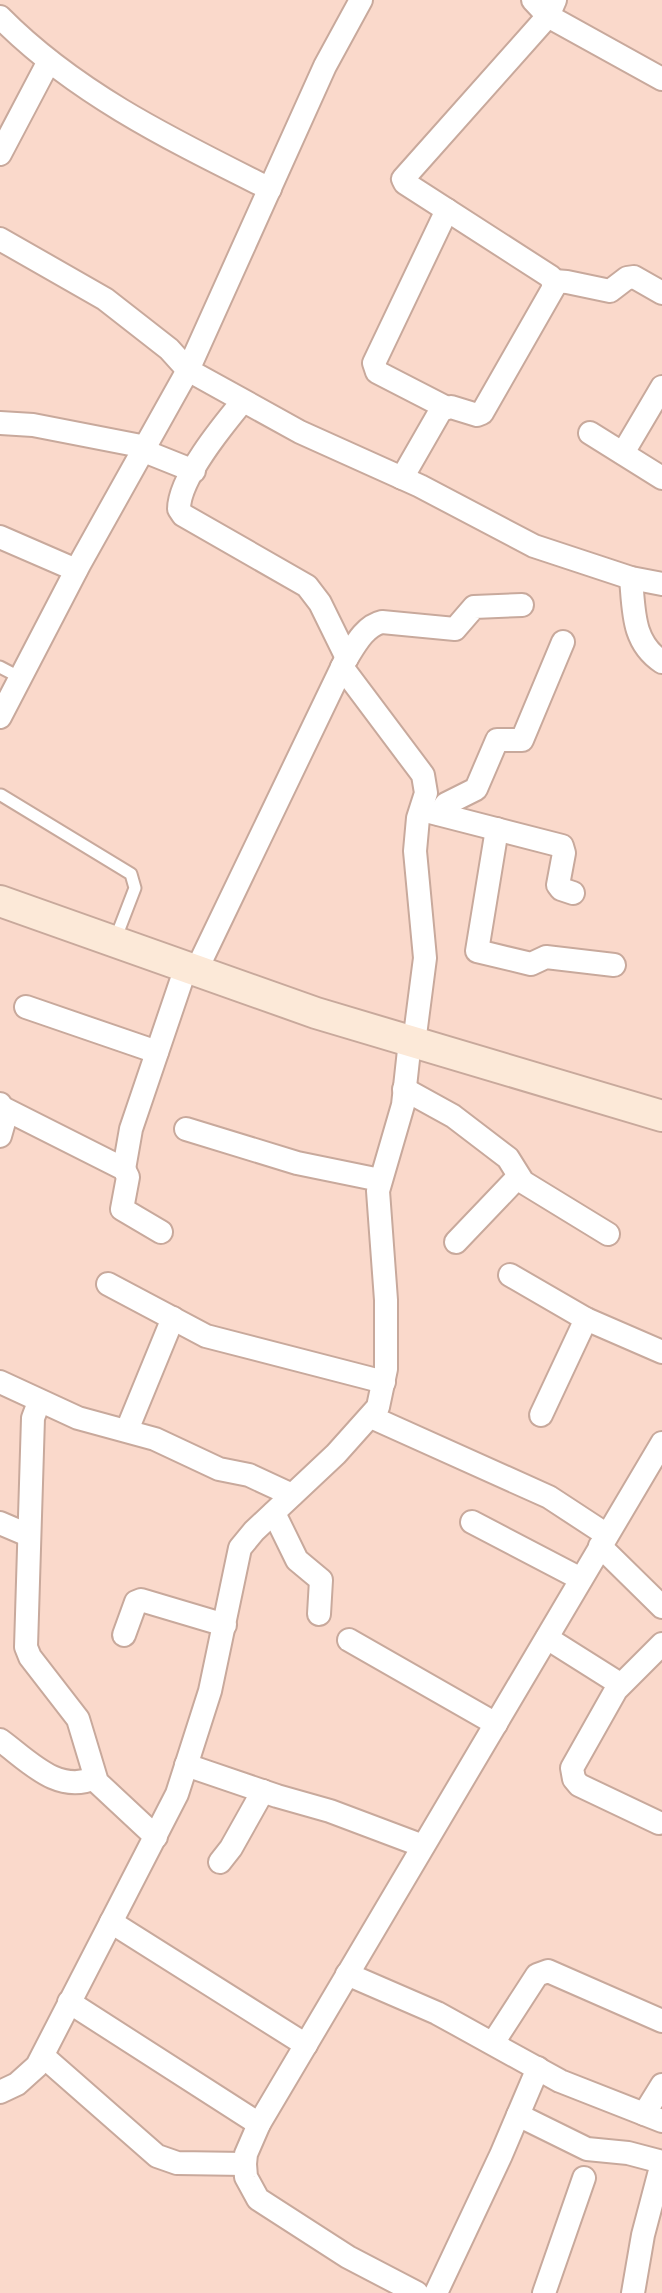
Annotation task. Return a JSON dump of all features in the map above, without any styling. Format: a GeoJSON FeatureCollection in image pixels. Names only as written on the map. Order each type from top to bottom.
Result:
{"type":"FeatureCollection","features":[{"type":"Feature","properties":{"kind":"main road"},"geometry":{"type":"LineString","coordinates":[[0,901],[316,1013],[662,1116]]}},
{"type":"Feature","properties":{"kind":"street"},"geometry":{"type":"LineString","coordinates":[[0,717],[76,570],[188,370],[325,66],[361,0]]}},
{"type":"Feature","properties":{"kind":"street"},"geometry":{"type":"LineString","coordinates":[[662,79],[545,5],[403,179],[554,281],[610,291],[627,278],[634,277],[662,293]]}},
{"type":"Feature","properties":{"kind":"street"},"geometry":{"type":"LineString","coordinates":[[0,17],[49,61],[154,131],[270,189]]}},
{"type":"Feature","properties":{"kind":"street"},"geometry":{"type":"LineString","coordinates":[[0,154],[49,61]]}},
{"type":"Feature","properties":{"kind":"street"},"geometry":{"type":"LineString","coordinates":[[447,210],[374,363],[377,372],[445,407],[477,415],[482,413],[552,293],[554,281]]}},
{"type":"Feature","properties":{"kind":"street"},"geometry":{"type":"LineString","coordinates":[[0,239],[105,299],[169,349],[188,370],[300,432],[402,478],[534,546],[631,578],[662,584]]}},
{"type":"Feature","properties":{"kind":"street"},"geometry":{"type":"LineString","coordinates":[[623,453],[662,387]]}},
{"type":"Feature","properties":{"kind":"street"},"geometry":{"type":"LineString","coordinates":[[243,401],[214,436],[194,471],[179,502],[183,515],[307,586],[320,603],[344,662],[423,775],[430,812]]}},
{"type":"Feature","properties":{"kind":"street"},"geometry":{"type":"LineString","coordinates":[[402,478],[445,407]]}},
{"type":"Feature","properties":{"kind":"street"},"geometry":{"type":"LineString","coordinates":[[0,423],[33,425],[145,449],[194,471]]}},
{"type":"Feature","properties":{"kind":"street"},"geometry":{"type":"LineString","coordinates":[[590,433],[662,478]]}},
{"type":"Feature","properties":{"kind":"street"},"geometry":{"type":"LineString","coordinates":[[0,537],[76,570]]}},
{"type":"Feature","properties":{"kind":"street"},"geometry":{"type":"LineString","coordinates":[[631,578],[637,633],[650,654],[662,662]]}},
{"type":"Feature","properties":{"kind":"street"},"geometry":{"type":"LineString","coordinates":[[161,1232],[122,1209],[128,1177],[124,1169],[131,1129],[157,1052],[191,969],[344,662],[365,632],[376,623],[455,629],[474,607],[522,605]]}},
{"type":"Feature","properties":{"kind":"street"},"geometry":{"type":"LineString","coordinates":[[0,2092],[27,2077],[43,2056],[177,1794],[210,1691],[240,1548],[378,1407],[384,1382],[386,1300],[377,1206],[380,1180],[400,1114],[425,958],[415,834],[430,812],[476,789],[497,740],[522,740],[563,642]]}},
{"type":"Feature","properties":{"kind":"street"},"geometry":{"type":"LineString","coordinates":[[430,812],[562,846],[564,853],[558,885],[573,893]]}},
{"type":"Feature","properties":{"kind":"street"},"geometry":{"type":"LineString","coordinates":[[497,829],[477,951],[531,964],[546,957],[614,965]]}},
{"type":"Feature","properties":{"kind":"street"},"geometry":{"type":"LineString","coordinates":[[26,1007],[157,1052]]}},
{"type":"Feature","properties":{"kind":"street"},"geometry":{"type":"LineString","coordinates":[[404,1089],[453,1116],[508,1158],[518,1177],[608,1234]]}},
{"type":"Feature","properties":{"kind":"street"},"geometry":{"type":"LineString","coordinates":[[2,1107],[124,1169]]}},
{"type":"Feature","properties":{"kind":"street"},"geometry":{"type":"LineString","coordinates":[[0,1136],[6,1115],[2,1107]]}},
{"type":"Feature","properties":{"kind":"street"},"geometry":{"type":"LineString","coordinates":[[186,1129],[297,1163],[380,1180]]}},
{"type":"Feature","properties":{"kind":"street"},"geometry":{"type":"LineString","coordinates":[[456,1242],[518,1177]]}},
{"type":"Feature","properties":{"kind":"street"},"geometry":{"type":"LineString","coordinates":[[510,1275],[586,1319],[662,1352]]}},
{"type":"Feature","properties":{"kind":"street"},"geometry":{"type":"LineString","coordinates":[[108,1284],[206,1336],[384,1382]]}},
{"type":"Feature","properties":{"kind":"street"},"geometry":{"type":"LineString","coordinates":[[127,1430],[173,1318]]}},
{"type":"Feature","properties":{"kind":"street"},"geometry":{"type":"LineString","coordinates":[[541,1415],[586,1319]]}},
{"type":"Feature","properties":{"kind":"street"},"geometry":{"type":"LineString","coordinates":[[0,1382],[39,1402],[96,1424],[155,1439],[219,1469],[249,1475],[292,1495]]}},
{"type":"Feature","properties":{"kind":"street"},"geometry":{"type":"LineString","coordinates":[[39,1402],[33,1418],[26,1647],[30,1657],[78,1719],[95,1778],[103,1790],[156,1837]]}},
{"type":"Feature","properties":{"kind":"street"},"geometry":{"type":"LineString","coordinates":[[371,1417],[549,1497],[604,1540],[662,1607]]}},
{"type":"Feature","properties":{"kind":"street"},"geometry":{"type":"LineString","coordinates":[[417,2293],[348,2257],[258,2199],[246,2177],[246,2154],[259,2124],[662,1443]]}},
{"type":"Feature","properties":{"kind":"street"},"geometry":{"type":"LineString","coordinates":[[274,1513],[297,1560],[321,1580],[319,1614]]}},
{"type":"Feature","properties":{"kind":"street"},"geometry":{"type":"LineString","coordinates":[[472,1522],[581,1579]]}},
{"type":"Feature","properties":{"kind":"street"},"geometry":{"type":"LineString","coordinates":[[0,1523],[28,1535]]}},
{"type":"Feature","properties":{"kind":"street"},"geometry":{"type":"LineString","coordinates":[[124,1635],[136,1602],[141,1600],[225,1625]]}},
{"type":"Feature","properties":{"kind":"street"},"geometry":{"type":"LineString","coordinates":[[547,1638],[620,1684]]}},
{"type":"Feature","properties":{"kind":"street"},"geometry":{"type":"LineString","coordinates":[[349,1640],[496,1724]]}},
{"type":"Feature","properties":{"kind":"street"},"geometry":{"type":"LineString","coordinates":[[659,1823],[579,1785],[572,1775],[572,1768],[620,1684],[662,1644]]}},
{"type":"Feature","properties":{"kind":"street"},"geometry":{"type":"LineString","coordinates":[[0,1740],[49,1777],[74,1784],[95,1778]]}},
{"type":"Feature","properties":{"kind":"street"},"geometry":{"type":"LineString","coordinates":[[186,1765],[330,1811],[423,1846]]}},
{"type":"Feature","properties":{"kind":"street"},"geometry":{"type":"LineString","coordinates":[[220,1862],[263,1791]]}},
{"type":"Feature","properties":{"kind":"street"},"geometry":{"type":"LineString","coordinates":[[111,1922],[306,2045]]}},
{"type":"Feature","properties":{"kind":"street"},"geometry":{"type":"LineString","coordinates":[[493,2043],[537,1975],[543,1971],[662,2021]]}},
{"type":"Feature","properties":{"kind":"street"},"geometry":{"type":"LineString","coordinates":[[347,1974],[437,2013],[575,2087],[653,2118],[662,2085]]}},
{"type":"Feature","properties":{"kind":"street"},"geometry":{"type":"LineString","coordinates":[[69,2002],[259,2124]]}},
{"type":"Feature","properties":{"kind":"street"},"geometry":{"type":"LineString","coordinates":[[43,2056],[157,2156],[177,2163],[245,2164]]}},
{"type":"Feature","properties":{"kind":"street"},"geometry":{"type":"LineString","coordinates":[[436,2293],[538,2068]]}},
{"type":"Feature","properties":{"kind":"street"},"geometry":{"type":"LineString","coordinates":[[518,2115],[587,2149],[628,2153],[662,2163],[643,2235],[633,2293]]}},
{"type":"Feature","properties":{"kind":"street"},"geometry":{"type":"LineString","coordinates":[[544,2293],[584,2178]]}},
{"type":"Feature","properties":{"kind":"lane"},"geometry":{"type":"LineString","coordinates":[[0,667],[21,678]]}},
{"type":"Feature","properties":{"kind":"lane"},"geometry":{"type":"LineString","coordinates":[[1,795],[131,874],[135,888],[114,942]]}}]}
